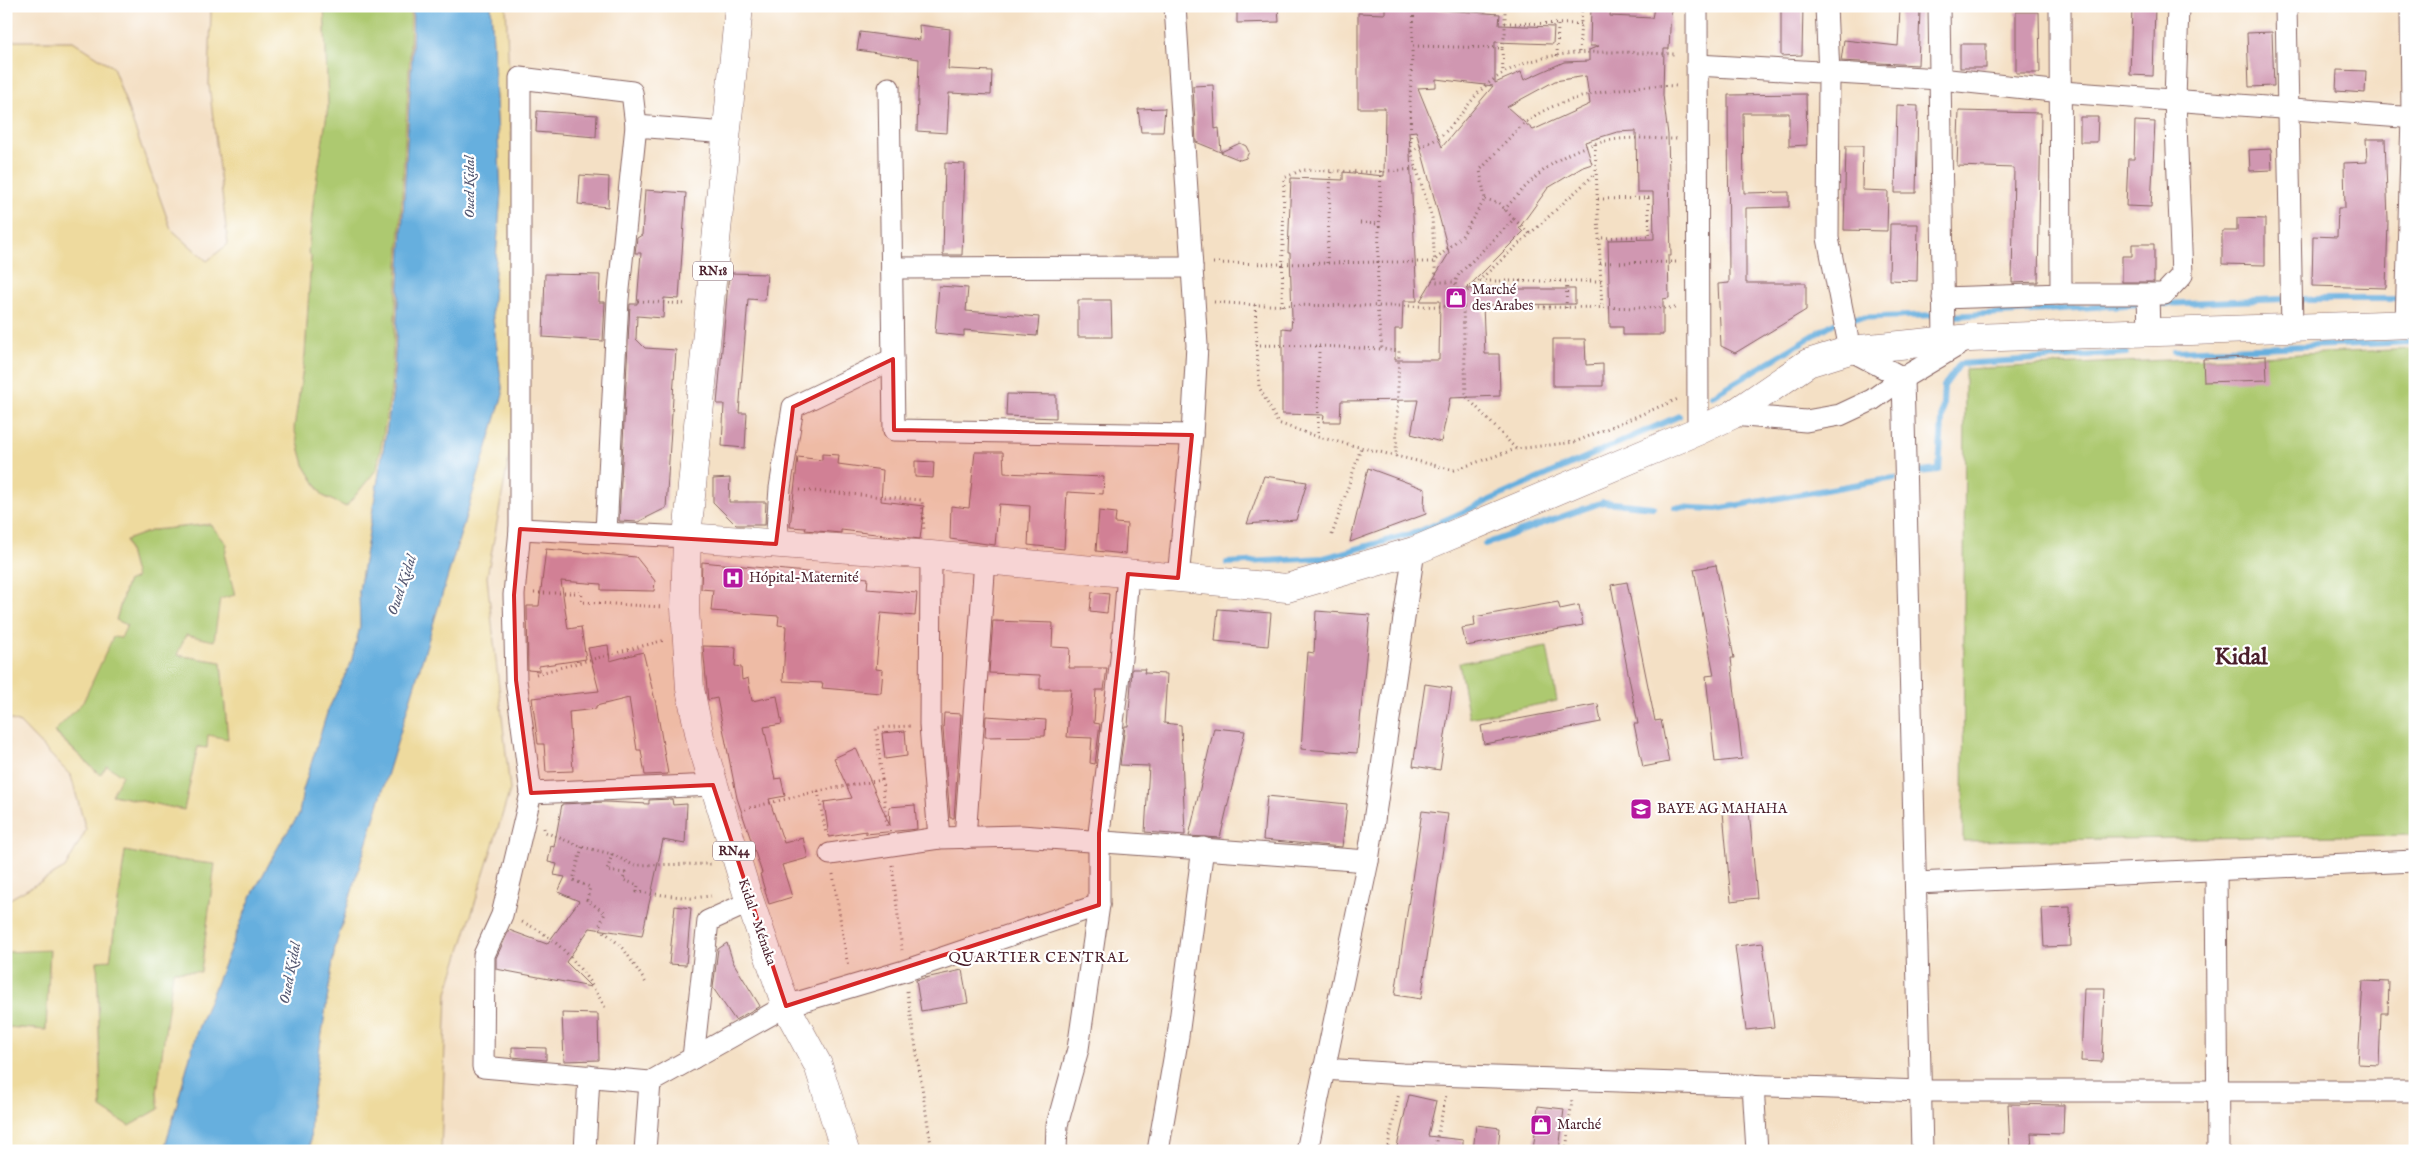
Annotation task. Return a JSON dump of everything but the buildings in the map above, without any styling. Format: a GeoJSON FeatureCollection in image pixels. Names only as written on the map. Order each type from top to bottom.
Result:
{"type":"FeatureCollection","features":[{"type":"Feature","properties":{"kind":"main road","name":"RN18"},"geometry":{"type":"LineString","coordinates":[[686,537],[739,6]]}},
{"type":"Feature","properties":{"kind":"main road"},"geometry":{"type":"LineString","coordinates":[[686,537],[928,555],[1287,588],[1414,551],[1698,431],[1732,415],[1808,363],[1850,350],[1970,338],[2411,324]]}},
{"type":"Feature","properties":{"kind":"main road","name":"Kidal - Ménaka"},"geometry":{"type":"LineString","coordinates":[[686,537],[686,621],[690,689],[701,742],[737,862],[786,1006],[818,1065],[845,1151]]}},
{"type":"Feature","properties":{"kind":"street"},"geometry":{"type":"LineString","coordinates":[[1175,6],[1197,344],[1192,435],[1178,578]]}},
{"type":"Feature","properties":{"kind":"street"},"geometry":{"type":"LineString","coordinates":[[1696,6],[1698,88],[1698,431]]}},
{"type":"Feature","properties":{"kind":"street"},"geometry":{"type":"LineString","coordinates":[[1826,6],[1829,74],[1828,238],[1850,350],[1903,378]]}},
{"type":"Feature","properties":{"kind":"street"},"geometry":{"type":"LineString","coordinates":[[1939,6],[1944,340]]}},
{"type":"Feature","properties":{"kind":"street"},"geometry":{"type":"LineString","coordinates":[[2060,6],[2062,92],[2061,294]]}},
{"type":"Feature","properties":{"kind":"street"},"geometry":{"type":"LineString","coordinates":[[1943,298],[2061,294],[2164,294],[2182,275],[2175,100],[2178,6]]}},
{"type":"Feature","properties":{"kind":"street"},"geometry":{"type":"LineString","coordinates":[[2286,6],[2292,329]]}},
{"type":"Feature","properties":{"kind":"street"},"geometry":{"type":"LineString","coordinates":[[2411,6],[2413,117],[2411,324]]}},
{"type":"Feature","properties":{"kind":"street"},"geometry":{"type":"LineString","coordinates":[[1697,60],[1829,74],[1940,80],[2062,92],[2413,117]]}},
{"type":"Feature","properties":{"kind":"street"},"geometry":{"type":"LineString","coordinates":[[606,532],[618,299],[636,126],[632,92],[520,78],[520,529],[514,595],[516,680],[531,793],[502,914],[484,955],[483,1067],[650,1082],[786,1006],[904,971],[1099,905]]}},
{"type":"Feature","properties":{"kind":"street"},"geometry":{"type":"LineString","coordinates":[[889,88],[894,430],[1192,435]]}},
{"type":"Feature","properties":{"kind":"street"},"geometry":{"type":"LineString","coordinates":[[636,126],[727,133]]}},
{"type":"Feature","properties":{"kind":"street"},"geometry":{"type":"LineString","coordinates":[[892,268],[1192,265]]}},
{"type":"Feature","properties":{"kind":"street"},"geometry":{"type":"LineString","coordinates":[[2148,294],[2149,332]]}},
{"type":"Feature","properties":{"kind":"street"},"geometry":{"type":"LineString","coordinates":[[1732,415],[1806,421],[1840,415],[1872,400],[1903,378],[1970,338]]}},
{"type":"Feature","properties":{"kind":"street"},"geometry":{"type":"LineString","coordinates":[[776,544],[780,488],[793,408],[893,359]]}},
{"type":"Feature","properties":{"kind":"street"},"geometry":{"type":"LineString","coordinates":[[1903,378],[1922,1151]]}},
{"type":"Feature","properties":{"kind":"street"},"geometry":{"type":"LineString","coordinates":[[520,529],[686,537]]}},
{"type":"Feature","properties":{"kind":"street"},"geometry":{"type":"LineString","coordinates":[[1307,1151],[1368,861],[1414,551]]}},
{"type":"Feature","properties":{"kind":"street"},"geometry":{"type":"LineString","coordinates":[[928,555],[930,725],[939,838]]}},
{"type":"Feature","properties":{"kind":"street"},"geometry":{"type":"LineString","coordinates":[[965,838],[985,560]]}},
{"type":"Feature","properties":{"kind":"street"},"geometry":{"type":"LineString","coordinates":[[1056,1151],[1057,1125],[1078,1048],[1099,905],[1100,841],[1121,659],[1128,574]]}},
{"type":"Feature","properties":{"kind":"street"},"geometry":{"type":"LineString","coordinates":[[531,793],[713,785]]}},
{"type":"Feature","properties":{"kind":"street"},"geometry":{"type":"LineString","coordinates":[[830,854],[939,838],[1021,836],[1368,861]]}},
{"type":"Feature","properties":{"kind":"street"},"geometry":{"type":"LineString","coordinates":[[1158,1151],[1178,1036],[1203,848]]}},
{"type":"Feature","properties":{"kind":"street"},"geometry":{"type":"LineString","coordinates":[[1916,883],[2415,861]]}},
{"type":"Feature","properties":{"kind":"street"},"geometry":{"type":"LineString","coordinates":[[2216,870],[2218,1151]]}},
{"type":"Feature","properties":{"kind":"street"},"geometry":{"type":"LineString","coordinates":[[693,1058],[708,921],[749,898]]}},
{"type":"Feature","properties":{"kind":"street"},"geometry":{"type":"LineString","coordinates":[[1323,1069],[1450,1076],[1922,1091],[2415,1091]]}},
{"type":"Feature","properties":{"kind":"street"},"geometry":{"type":"LineString","coordinates":[[585,1151],[590,1076]]}},
{"type":"Feature","properties":{"kind":"street"},"geometry":{"type":"LineString","coordinates":[[646,1151],[650,1082]]}},
{"type":"Feature","properties":{"kind":"street"},"geometry":{"type":"LineString","coordinates":[[1752,1085],[1757,1151]]}},
{"type":"Feature","properties":{"kind":"path"},"geometry":{"type":"LineString","coordinates":[[1414,6],[1410,101],[1411,151],[1432,218],[1433,262],[1436,282],[1455,282]]}},
{"type":"Feature","properties":{"kind":"path"},"geometry":{"type":"LineString","coordinates":[[1502,73],[1505,6]]}},
{"type":"Feature","properties":{"kind":"path"},"geometry":{"type":"LineString","coordinates":[[1579,52],[1582,6]]}},
{"type":"Feature","properties":{"kind":"path"},"geometry":{"type":"LineString","coordinates":[[1504,22],[1581,24]]}},
{"type":"Feature","properties":{"kind":"path"},"geometry":{"type":"LineString","coordinates":[[1557,56],[1558,24]]}},
{"type":"Feature","properties":{"kind":"path"},"geometry":{"type":"LineString","coordinates":[[1413,46],[1502,48]]}},
{"type":"Feature","properties":{"kind":"path"},"geometry":{"type":"LineString","coordinates":[[1411,151],[1441,137],[1482,90],[1502,73],[1527,62],[1579,52],[1697,60]]}},
{"type":"Feature","properties":{"kind":"path"},"geometry":{"type":"LineString","coordinates":[[1192,265],[1433,262],[1462,236],[1485,199],[1480,170],[1529,120],[1567,101],[1604,91],[1672,86],[1698,88]]}},
{"type":"Feature","properties":{"kind":"path"},"geometry":{"type":"LineString","coordinates":[[1504,210],[1542,170],[1572,151],[1620,139],[1698,139]]}},
{"type":"Feature","properties":{"kind":"path"},"geometry":{"type":"LineString","coordinates":[[1595,144],[1602,308]]}},
{"type":"Feature","properties":{"kind":"path"},"geometry":{"type":"LineString","coordinates":[[1282,306],[1281,264],[1284,178],[1302,170],[1381,172],[1418,169]]}},
{"type":"Feature","properties":{"kind":"path"},"geometry":{"type":"LineString","coordinates":[[1326,263],[1331,170]]}},
{"type":"Feature","properties":{"kind":"path"},"geometry":{"type":"LineString","coordinates":[[1381,172],[1377,306],[1382,348]]}},
{"type":"Feature","properties":{"kind":"path"},"geometry":{"type":"LineString","coordinates":[[1460,298],[1596,173]]}},
{"type":"Feature","properties":{"kind":"path"},"geometry":{"type":"LineString","coordinates":[[1598,199],[1648,198],[1650,236],[1599,238]]}},
{"type":"Feature","properties":{"kind":"path"},"geometry":{"type":"LineString","coordinates":[[1485,199],[1499,203],[1530,234]]}},
{"type":"Feature","properties":{"kind":"path"},"geometry":{"type":"LineString","coordinates":[[1514,219],[1459,274],[1455,282],[1463,308],[1466,396],[1516,449]]}},
{"type":"Feature","properties":{"kind":"path"},"geometry":{"type":"LineString","coordinates":[[1360,223],[1379,224]]}},
{"type":"Feature","properties":{"kind":"path"},"geometry":{"type":"LineString","coordinates":[[1600,263],[1698,262]]}},
{"type":"Feature","properties":{"kind":"path"},"geometry":{"type":"LineString","coordinates":[[1480,281],[1601,281]]}},
{"type":"Feature","properties":{"kind":"path"},"geometry":{"type":"LineString","coordinates":[[1566,308],[1567,281]]}},
{"type":"Feature","properties":{"kind":"path"},"geometry":{"type":"LineString","coordinates":[[618,299],[709,306]]}},
{"type":"Feature","properties":{"kind":"path"},"geometry":{"type":"LineString","coordinates":[[1194,300],[1282,306],[1698,308]]}},
{"type":"Feature","properties":{"kind":"path"},"geometry":{"type":"LineString","coordinates":[[1255,305],[1255,345],[1259,387],[1278,423],[1318,437],[1454,470],[1516,449],[1575,442],[1698,391]]}},
{"type":"Feature","properties":{"kind":"path"},"geometry":{"type":"LineString","coordinates":[[1255,345],[1382,348],[1399,351],[1396,457]]}},
{"type":"Feature","properties":{"kind":"path"},"geometry":{"type":"LineString","coordinates":[[1318,437],[1319,346]]}},
{"type":"Feature","properties":{"kind":"path"},"geometry":{"type":"LineString","coordinates":[[1332,535],[1362,448]]}},
{"type":"Feature","properties":{"kind":"path"},"geometry":{"type":"LineString","coordinates":[[780,488],[922,500],[928,555]]}},
{"type":"Feature","properties":{"kind":"path"},"geometry":{"type":"LineString","coordinates":[[514,595],[550,591],[582,593],[581,602],[686,621]]}},
{"type":"Feature","properties":{"kind":"path"},"geometry":{"type":"LineString","coordinates":[[516,680],[686,621]]}},
{"type":"Feature","properties":{"kind":"path"},"geometry":{"type":"LineString","coordinates":[[930,725],[876,728],[904,971],[932,1151]]}},
{"type":"Feature","properties":{"kind":"path"},"geometry":{"type":"LineString","coordinates":[[723,814],[818,791],[882,780]]}},
{"type":"Feature","properties":{"kind":"path"},"geometry":{"type":"LineString","coordinates":[[818,791],[852,987]]}},
{"type":"Feature","properties":{"kind":"path"},"geometry":{"type":"LineString","coordinates":[[531,793],[545,832],[582,847],[612,854],[633,864],[692,865],[737,862]]}},
{"type":"Feature","properties":{"kind":"path"},"geometry":{"type":"LineString","coordinates":[[582,847],[573,880],[590,887],[587,900],[604,913],[599,927],[623,948],[646,983]]}},
{"type":"Feature","properties":{"kind":"path"},"geometry":{"type":"LineString","coordinates":[[612,854],[607,871],[625,873],[623,880],[638,885],[637,892],[692,898],[749,898]]}},
{"type":"Feature","properties":{"kind":"path"},"geometry":{"type":"LineString","coordinates":[[502,914],[528,925],[557,942],[590,981],[606,1009]]}},
{"type":"Feature","properties":{"kind":"path"},"geometry":{"type":"LineString","coordinates":[[1387,1151],[1403,1074]]}},
{"type":"Feature","properties":{"kind":"path"},"geometry":{"type":"LineString","coordinates":[[1434,1151],[1450,1076]]}},
{"type":"Feature","properties":{"kind":"path"},"geometry":{"type":"LineString","coordinates":[[1566,1151],[1575,1079]]}},
{"type":"Feature","properties":{"kind":"highlighted area"},"geometry":{"type":"Polygon","coordinates":[[[893,359],[894,430],[1192,435],[1178,578],[1128,574],[1099,833],[1099,905],[786,1006],[713,785],[531,793],[516,680],[514,595],[520,529],[776,544],[793,407],[893,359]]]}},
{"type":"Feature","properties":{"kind":"green space"},"geometry":{"type":"Polygon","coordinates":[[[324,6],[411,6],[410,56],[391,391],[377,469],[346,507],[323,496],[304,465],[294,428],[305,354],[311,256],[308,253],[314,195],[328,107],[324,6]]]}},
{"type":"Feature","properties":{"kind":"green space"},"geometry":{"type":"Polygon","coordinates":[[[2415,349],[2415,835],[1963,841],[1965,369],[2415,349]]]}},
{"type":"Feature","properties":{"kind":"green space"},"geometry":{"type":"Polygon","coordinates":[[[210,524],[227,544],[225,557],[235,595],[216,630],[214,641],[177,655],[221,662],[228,739],[207,748],[198,747],[184,810],[112,795],[100,775],[54,731],[83,702],[113,636],[127,625],[116,620],[127,582],[136,578],[126,540],[153,530],[210,524]]]}},
{"type":"Feature","properties":{"kind":"green space"},"geometry":{"type":"Polygon","coordinates":[[[1547,647],[1557,701],[1469,718],[1459,663],[1547,647]]]}},
{"type":"Feature","properties":{"kind":"green space"},"geometry":{"type":"Polygon","coordinates":[[[125,851],[168,859],[215,864],[201,973],[174,971],[157,1093],[159,1109],[129,1126],[101,1108],[97,961],[110,960],[125,851]]]}},
{"type":"Feature","properties":{"kind":"green space"},"geometry":{"type":"Polygon","coordinates":[[[50,949],[46,1030],[6,1027],[6,952],[50,949]]]}},
{"type":"Feature","properties":{"kind":"sand"},"geometry":{"type":"Polygon","coordinates":[[[206,6],[324,6],[328,107],[314,195],[308,253],[311,256],[305,354],[294,428],[304,465],[323,496],[346,507],[377,469],[391,391],[410,56],[411,6],[413,6],[412,56],[393,392],[359,591],[360,627],[351,663],[328,710],[303,790],[299,815],[282,840],[252,895],[197,1031],[164,1151],[6,1151],[6,1027],[46,1030],[50,950],[6,952],[6,901],[65,868],[86,830],[71,776],[20,723],[6,718],[6,468],[10,393],[6,385],[6,38],[13,41],[73,41],[113,67],[171,229],[207,261],[228,244],[209,85],[211,12],[206,6]],[[210,524],[153,530],[126,540],[136,578],[127,582],[116,620],[127,625],[121,638],[113,637],[83,702],[54,732],[100,775],[107,766],[122,775],[112,795],[184,810],[198,747],[207,748],[208,735],[228,739],[221,662],[177,655],[186,635],[214,641],[220,599],[235,595],[225,557],[227,544],[210,524]],[[125,851],[110,960],[97,961],[101,1108],[129,1126],[159,1109],[157,1093],[173,971],[201,972],[215,864],[168,859],[125,851]]]}},
{"type":"Feature","properties":{"kind":"sand"},"geometry":{"type":"Polygon","coordinates":[[[491,6],[506,6],[522,386],[487,577],[510,790],[447,993],[441,1151],[310,1151],[311,1106],[335,947],[503,394],[492,311],[501,193],[491,6]]]}},
{"type":"Feature","properties":{"kind":"water","name":"Oued Kidal"},"geometry":{"type":"Polygon","coordinates":[[[413,6],[491,6],[501,193],[492,311],[503,394],[335,947],[311,1106],[310,1151],[164,1151],[197,1031],[252,895],[282,840],[299,815],[303,790],[328,710],[351,663],[360,627],[359,591],[393,392],[412,56],[413,6]]]}},
{"type":"Feature","properties":{"kind":"waterway"},"geometry":{"type":"LineString","coordinates":[[2162,304],[2284,299]]}},
{"type":"Feature","properties":{"kind":"waterway"},"geometry":{"type":"LineString","coordinates":[[2296,299],[2401,299]]}},
{"type":"Feature","properties":{"kind":"waterway"},"geometry":{"type":"LineString","coordinates":[[1953,316],[2141,304]]}},
{"type":"Feature","properties":{"kind":"waterway"},"geometry":{"type":"LineString","coordinates":[[1852,318],[1936,315]]}},
{"type":"Feature","properties":{"kind":"waterway"},"geometry":{"type":"LineString","coordinates":[[1712,396],[1834,323]]}},
{"type":"Feature","properties":{"kind":"waterway"},"geometry":{"type":"LineString","coordinates":[[2175,351],[2415,342]]}},
{"type":"Feature","properties":{"kind":"waterway"},"geometry":{"type":"LineString","coordinates":[[1919,472],[1939,470],[1944,386],[1960,364],[2126,353]]}},
{"type":"Feature","properties":{"kind":"waterway"},"geometry":{"type":"LineString","coordinates":[[1227,563],[1324,558],[1418,532],[1679,416]]}},
{"type":"Feature","properties":{"kind":"waterway"},"geometry":{"type":"LineString","coordinates":[[1675,507],[1716,509],[1894,478]]}},
{"type":"Feature","properties":{"kind":"waterway"},"geometry":{"type":"LineString","coordinates":[[1485,544],[1603,502],[1653,507]]}},
{"type":"Feature","properties":{"kind":"place","name":"Marché des Arabes"},"geometry":{"type":"Point","coordinates":[1456,298]}},
{"type":"Feature","properties":{"kind":"place","name":"Hópital-Maternité"},"geometry":{"type":"Point","coordinates":[733,578]}},
{"type":"Feature","properties":{"kind":"place","name":"BAYE AG MAHAHA"},"geometry":{"type":"Point","coordinates":[1641,809]}},
{"type":"Feature","properties":{"kind":"place","name":"Marché"},"geometry":{"type":"Point","coordinates":[1541,1125]}},
{"type":"Feature","properties":{"kind":"district","name":"Kidal"},"geometry":{"type":"Point","coordinates":[2241,657]}},
{"type":"Feature","properties":{"kind":"district","name":"QUARTIER CENTRAL"},"geometry":{"type":"Point","coordinates":[1039,957]}}]}
